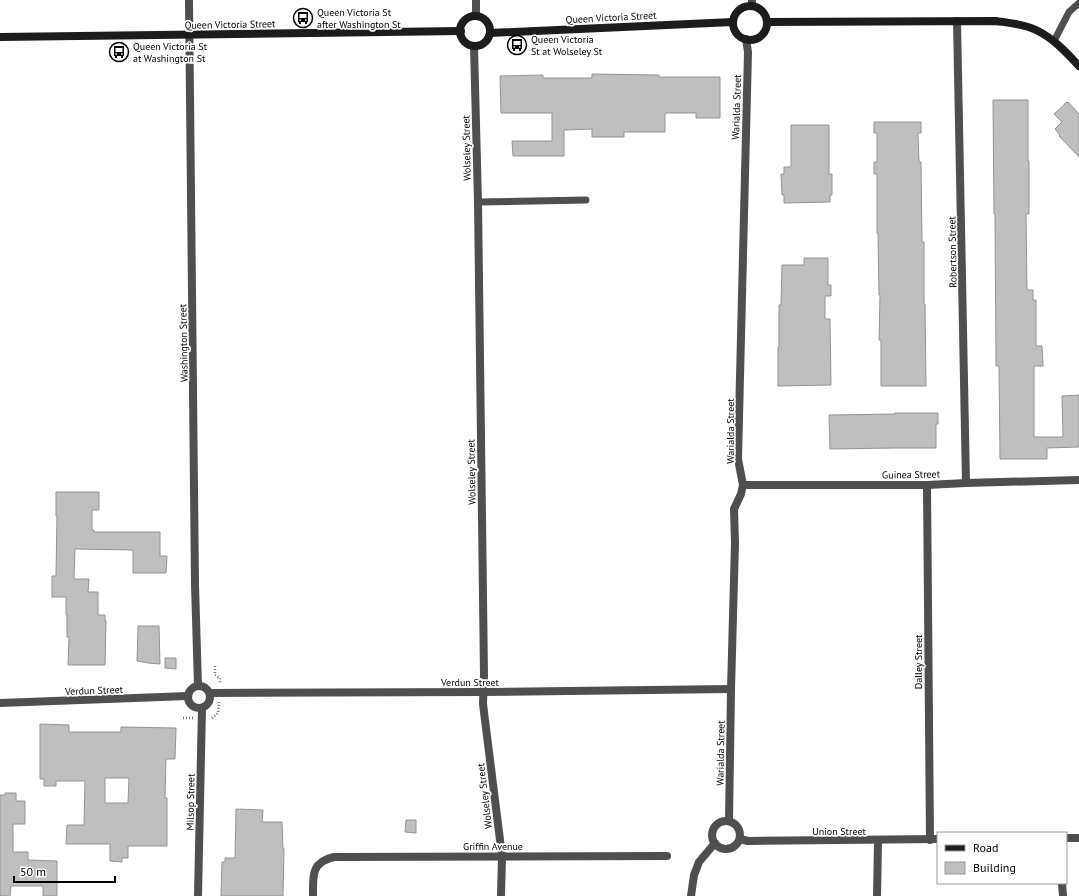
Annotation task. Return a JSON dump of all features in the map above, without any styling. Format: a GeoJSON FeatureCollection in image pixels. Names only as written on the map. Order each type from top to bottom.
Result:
{"type":"FeatureCollection","features":[{"type":"Feature","properties":{"kind":"main road"},"geometry":{"type":"LineString","coordinates":[[752,3],[763,12],[767,22],[764,33],[760,37],[750,40],[740,36],[736,32],[734,22],[734,17],[737,12],[752,3]]}},
{"type":"Feature","properties":{"kind":"main road"},"geometry":{"type":"LineString","coordinates":[[476,16],[484,19],[490,29],[489,36],[485,42],[474,46],[465,42],[461,36],[461,31],[461,26],[465,20],[476,16]]}},
{"type":"Feature","properties":{"kind":"main road"},"geometry":{"type":"LineString","coordinates":[[767,22],[996,21],[1013,23],[1037,30],[1054,41],[1079,66]]}},
{"type":"Feature","properties":{"kind":"main road","name":"Queen Victoria Street"},"geometry":{"type":"LineString","coordinates":[[490,33],[734,22]]}},
{"type":"Feature","properties":{"kind":"main road","name":"Queen Victoria Street"},"geometry":{"type":"LineString","coordinates":[[0,38],[461,31]]}},
{"type":"Feature","properties":{"kind":"street","name":"Washington Street"},"geometry":{"type":"LineString","coordinates":[[189,0],[195,585],[198,686]]}},
{"type":"Feature","properties":{"kind":"street"},"geometry":{"type":"LineString","coordinates":[[476,0],[476,16]]}},
{"type":"Feature","properties":{"kind":"street","name":"Robertson Street"},"geometry":{"type":"LineString","coordinates":[[957,21],[966,483]]}},
{"type":"Feature","properties":{"kind":"street","name":"Warialda Street"},"geometry":{"type":"LineString","coordinates":[[729,821],[730,689],[735,543],[734,509],[743,486],[738,459],[748,52],[746,39]]}},
{"type":"Feature","properties":{"kind":"street","name":"Wolseley Street"},"geometry":{"type":"LineString","coordinates":[[474,46],[478,202],[483,704],[502,856],[501,896]]}},
{"type":"Feature","properties":{"kind":"street","name":"Guinea Street"},"geometry":{"type":"LineString","coordinates":[[743,486],[927,485],[1079,480]]}},
{"type":"Feature","properties":{"kind":"street","name":"Dalley Street"},"geometry":{"type":"LineString","coordinates":[[927,485],[934,840]]}},
{"type":"Feature","properties":{"kind":"street"},"geometry":{"type":"LineString","coordinates":[[198,686],[206,688],[210,693],[208,704],[202,708],[193,706],[189,702],[188,696],[191,690],[198,686]]}},
{"type":"Feature","properties":{"kind":"street","name":"Verdun Street"},"geometry":{"type":"LineString","coordinates":[[210,693],[730,689]]}},
{"type":"Feature","properties":{"kind":"street","name":"Verdun Street"},"geometry":{"type":"LineString","coordinates":[[0,703],[188,696]]}},
{"type":"Feature","properties":{"kind":"street","name":"Milsop Street"},"geometry":{"type":"LineString","coordinates":[[198,896],[202,708]]}},
{"type":"Feature","properties":{"kind":"street"},"geometry":{"type":"LineString","coordinates":[[729,821],[737,826],[740,832],[740,839],[734,846],[726,849],[718,846],[712,835],[714,828],[720,822],[729,821]]}},
{"type":"Feature","properties":{"kind":"street"},"geometry":{"type":"LineString","coordinates":[[1067,838],[1079,838]]}},
{"type":"Feature","properties":{"kind":"street","name":"Union Street"},"geometry":{"type":"LineString","coordinates":[[740,839],[748,841],[934,840]]}},
{"type":"Feature","properties":{"kind":"street"},"geometry":{"type":"LineString","coordinates":[[878,840],[878,896]]}},
{"type":"Feature","properties":{"kind":"street"},"geometry":{"type":"LineString","coordinates":[[691,896],[694,875],[699,862],[715,843]]}},
{"type":"Feature","properties":{"kind":"street","name":"Griffin Avenue"},"geometry":{"type":"LineString","coordinates":[[313,896],[313,874],[315,869],[321,862],[334,856],[667,856]]}},
{"type":"Feature","properties":{"kind":"street"},"geometry":{"type":"LineString","coordinates":[[1062,884],[1062,896]]}},
{"type":"Feature","properties":{"kind":"lane"},"geometry":{"type":"LineString","coordinates":[[1054,41],[1069,12],[1079,3]]}},
{"type":"Feature","properties":{"kind":"lane"},"geometry":{"type":"LineString","coordinates":[[478,202],[586,200]]}},
{"type":"Feature","properties":{"kind":"path"},"geometry":{"type":"LineString","coordinates":[[215,666],[215,675],[220,678]]}},
{"type":"Feature","properties":{"kind":"building"},"geometry":{"type":"Polygon","coordinates":[[[592,74],[659,75],[659,77],[720,77],[720,118],[696,118],[696,113],[665,113],[665,132],[624,132],[624,137],[592,137],[592,129],[564,130],[564,156],[513,156],[512,141],[552,141],[552,113],[501,113],[500,76],[543,75],[543,78],[592,78],[592,74]]]}},
{"type":"Feature","properties":{"kind":"building"},"geometry":{"type":"Polygon","coordinates":[[[993,100],[1028,100],[1029,214],[1026,214],[1027,290],[1033,290],[1033,300],[1036,300],[1036,346],[1042,346],[1043,366],[1034,366],[1034,437],[1063,437],[1062,396],[1079,395],[1079,447],[1047,448],[1047,459],[1000,459],[999,366],[996,366],[993,100]]]}},
{"type":"Feature","properties":{"kind":"building"},"geometry":{"type":"Polygon","coordinates":[[[1067,102],[1079,114],[1079,157],[1059,136],[1060,135],[1055,129],[1062,122],[1054,114],[1067,102]]]}},
{"type":"Feature","properties":{"kind":"building"},"geometry":{"type":"Polygon","coordinates":[[[874,122],[921,122],[921,133],[918,133],[919,162],[921,162],[922,242],[924,242],[926,386],[881,386],[877,174],[874,174],[874,162],[877,162],[877,133],[874,133],[874,122]]]}},
{"type":"Feature","properties":{"kind":"building"},"geometry":{"type":"Polygon","coordinates":[[[791,125],[829,125],[829,174],[832,174],[832,195],[830,195],[830,202],[784,203],[781,174],[784,174],[784,167],[791,167],[791,125]]]}},
{"type":"Feature","properties":{"kind":"building"},"geometry":{"type":"Polygon","coordinates":[[[804,258],[828,258],[828,285],[831,285],[831,296],[825,296],[825,319],[830,319],[831,385],[778,386],[779,305],[781,305],[782,265],[804,265],[804,258]]]}},
{"type":"Feature","properties":{"kind":"building"},"geometry":{"type":"Polygon","coordinates":[[[938,413],[938,424],[936,424],[936,448],[830,449],[829,415],[938,413]]]}},
{"type":"Feature","properties":{"kind":"building"},"geometry":{"type":"Polygon","coordinates":[[[56,492],[99,492],[99,510],[92,510],[92,530],[94,530],[94,532],[160,532],[160,556],[167,556],[166,573],[133,573],[133,550],[75,549],[74,579],[89,579],[88,592],[98,592],[98,615],[105,615],[105,665],[68,665],[69,637],[67,637],[66,597],[52,597],[52,576],[56,576],[56,492]]]}},
{"type":"Feature","properties":{"kind":"building"},"geometry":{"type":"Polygon","coordinates":[[[138,626],[159,626],[160,664],[137,661],[138,626]]]}},
{"type":"Feature","properties":{"kind":"building"},"geometry":{"type":"Polygon","coordinates":[[[165,658],[176,658],[176,669],[165,668],[165,658]]]}},
{"type":"Feature","properties":{"kind":"building"},"geometry":{"type":"Polygon","coordinates":[[[40,724],[69,725],[69,732],[121,732],[121,727],[176,728],[175,759],[166,759],[165,798],[167,798],[167,846],[128,846],[128,858],[122,858],[122,862],[110,861],[110,844],[66,844],[67,825],[84,825],[85,781],[56,781],[56,786],[44,786],[44,779],[40,779],[40,724]],[[105,778],[105,803],[128,803],[129,778],[105,778]]]}},
{"type":"Feature","properties":{"kind":"building"},"geometry":{"type":"Polygon","coordinates":[[[5,793],[16,793],[16,801],[25,801],[25,824],[13,824],[13,852],[28,852],[28,860],[57,861],[57,896],[43,896],[43,886],[11,886],[10,896],[0,896],[0,795],[5,795],[5,793]]]}},
{"type":"Feature","properties":{"kind":"building"},"geometry":{"type":"Polygon","coordinates":[[[236,809],[263,810],[262,822],[282,822],[284,849],[283,896],[221,896],[222,862],[225,862],[225,858],[235,858],[236,809]]]}},
{"type":"Feature","properties":{"kind":"building"},"geometry":{"type":"Polygon","coordinates":[[[406,820],[416,820],[416,833],[405,832],[406,820]]]}},
{"type":"Feature","properties":{"kind":"place","name":"Queen Victoria St after Washington St"},"geometry":{"type":"Point","coordinates":[303,18]}},
{"type":"Feature","properties":{"kind":"place","name":"Queen Victoria St at Wolseley St"},"geometry":{"type":"Point","coordinates":[517,45]}},
{"type":"Feature","properties":{"kind":"place","name":"Queen Victoria St at Washington St"},"geometry":{"type":"Point","coordinates":[119,52]}}]}
